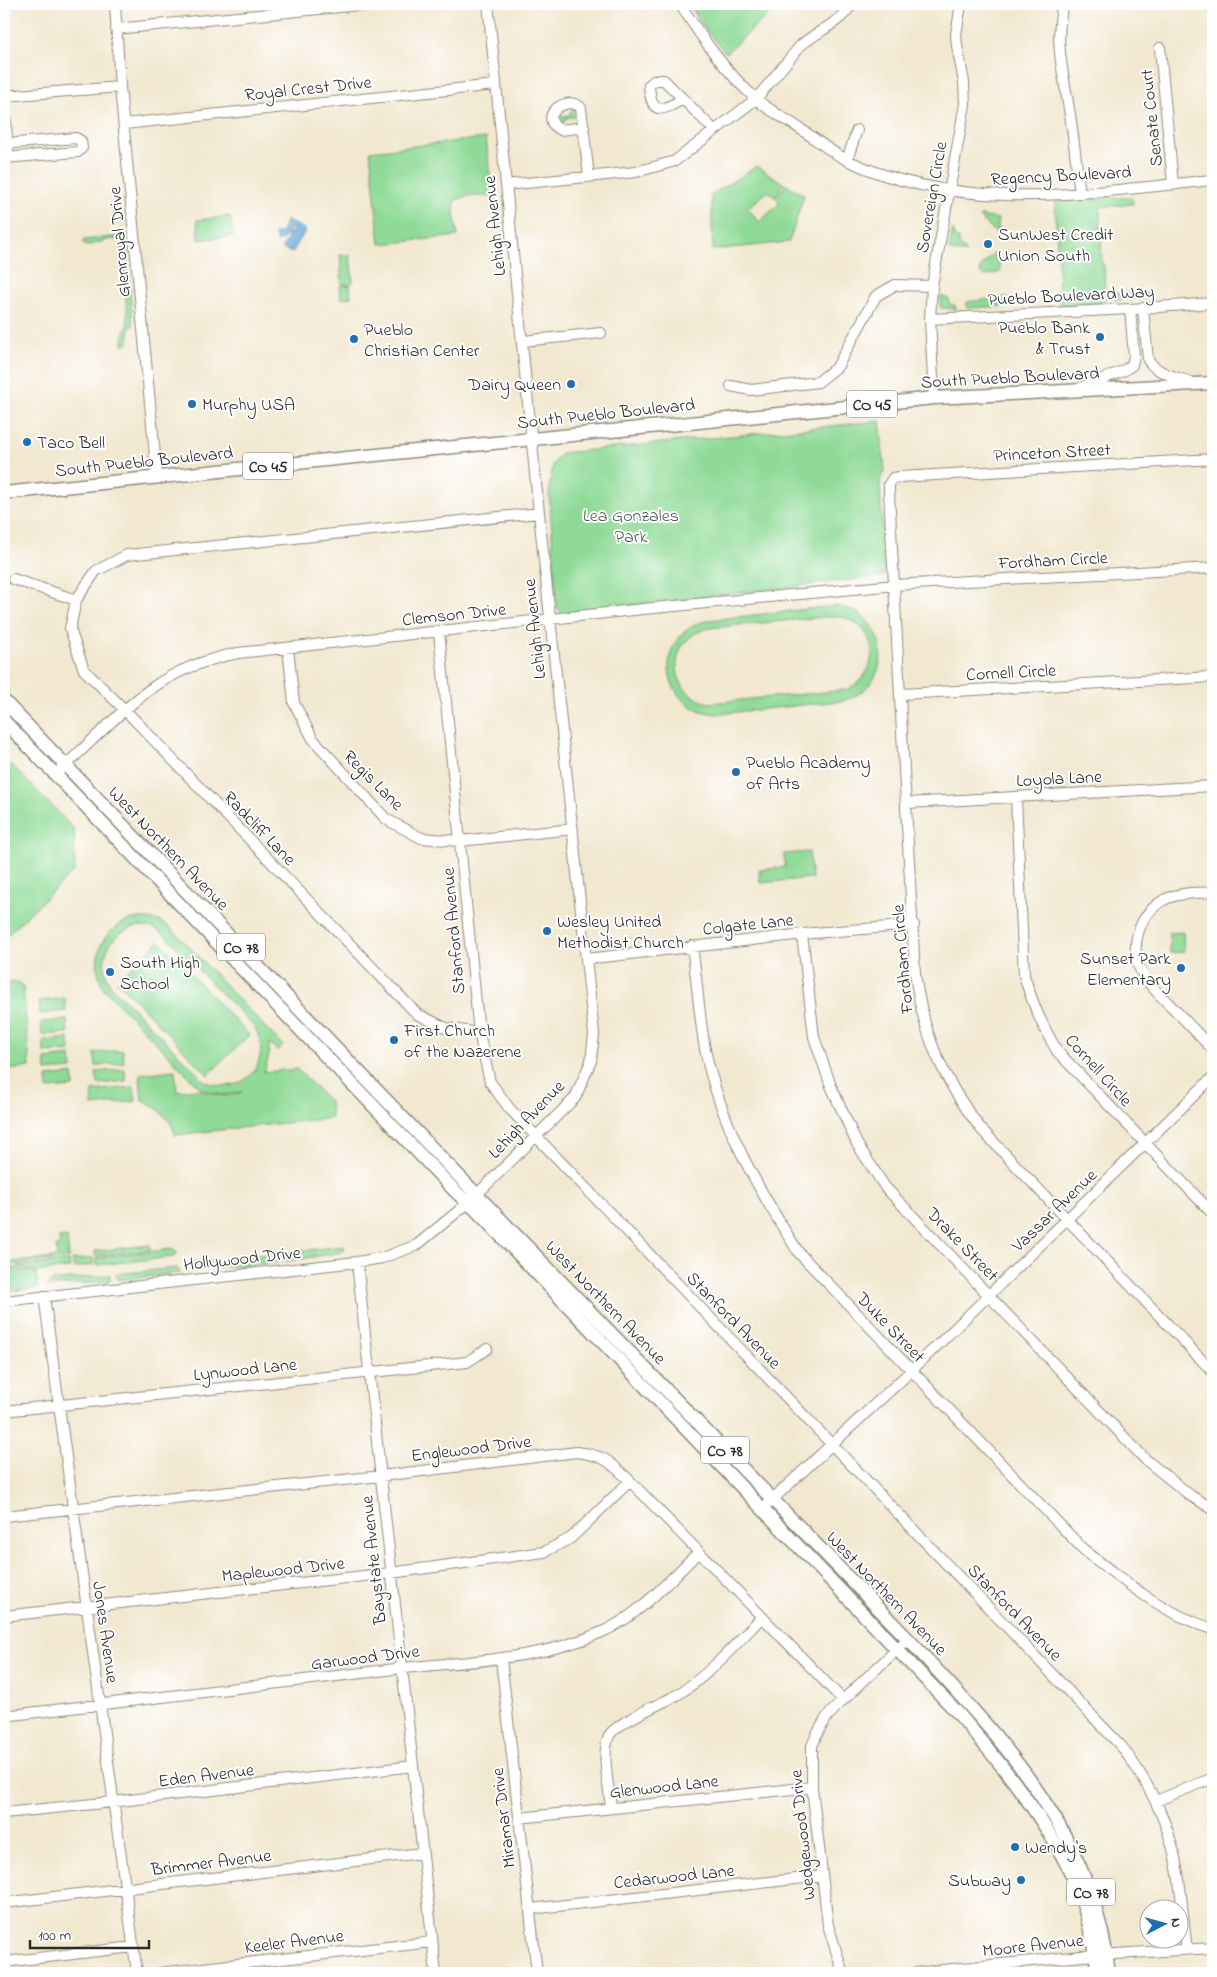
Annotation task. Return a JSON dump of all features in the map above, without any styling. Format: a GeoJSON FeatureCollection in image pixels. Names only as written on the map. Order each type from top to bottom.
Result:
{"type":"FeatureCollection","features":[{"type":"Feature","properties":{"kind":"main road","name":"South Pueblo Boulevard"},"geometry":{"type":"LineString","coordinates":[[4,493],[934,398],[1213,383]]}},
{"type":"Feature","properties":{"kind":"main road","name":"West Northern Avenue"},"geometry":{"type":"LineString","coordinates":[[4,701],[472,1198],[476,1210],[548,1287],[957,1712],[994,1756],[1052,1838],[1069,1868],[1109,1973]]}},
{"type":"Feature","properties":{"kind":"main road","name":"West Northern Avenue"},"geometry":{"type":"LineString","coordinates":[[4,721],[472,1198],[773,1500],[908,1639],[1002,1743],[1051,1813],[1085,1875],[1095,1902],[1101,1954],[1098,1973]]}},
{"type":"Feature","properties":{"kind":"street","name":"Glenroyal Drive"},"geometry":{"type":"LineString","coordinates":[[115,4],[120,87],[156,477]]}},
{"type":"Feature","properties":{"kind":"street"},"geometry":{"type":"LineString","coordinates":[[116,29],[369,4]]}},
{"type":"Feature","properties":{"kind":"street","name":"Lehigh Avenue"},"geometry":{"type":"LineString","coordinates":[[472,1198],[575,1098],[591,1061],[594,1034],[538,513],[523,341],[488,4]]}},
{"type":"Feature","properties":{"kind":"street","name":"Regency Boulevard"},"geometry":{"type":"LineString","coordinates":[[680,4],[707,47],[756,99],[846,160],[909,183],[995,196],[1080,193],[1213,180]]}},
{"type":"Feature","properties":{"kind":"street"},"geometry":{"type":"LineString","coordinates":[[506,185],[636,172],[675,160],[756,99],[801,45],[839,19],[852,4]]}},
{"type":"Feature","properties":{"kind":"street","name":"Sovereign Circle"},"geometry":{"type":"LineString","coordinates":[[934,398],[930,319],[932,286],[950,190],[965,93],[956,35],[960,4]]}},
{"type":"Feature","properties":{"kind":"street"},"geometry":{"type":"LineString","coordinates":[[1063,4],[1058,24],[1058,49],[1072,129],[1080,193]]}},
{"type":"Feature","properties":{"kind":"street","name":"Senate Court"},"geometry":{"type":"LineString","coordinates":[[1160,48],[1173,184]]}},
{"type":"Feature","properties":{"kind":"street","name":"Royal Crest Drive"},"geometry":{"type":"LineString","coordinates":[[124,124],[495,85]]}},
{"type":"Feature","properties":{"kind":"street"},"geometry":{"type":"LineString","coordinates":[[4,96],[120,87]]}},
{"type":"Feature","properties":{"kind":"street"},"geometry":{"type":"LineString","coordinates":[[683,99],[714,130]]}},
{"type":"Feature","properties":{"kind":"street"},"geometry":{"type":"LineString","coordinates":[[4,101],[6,157],[78,152],[82,148],[81,141],[76,138],[6,144]]}},
{"type":"Feature","properties":{"kind":"street"},"geometry":{"type":"LineString","coordinates":[[584,127],[589,177]]}},
{"type":"Feature","properties":{"kind":"street"},"geometry":{"type":"LineString","coordinates":[[846,160],[857,130]]}},
{"type":"Feature","properties":{"kind":"street"},"geometry":{"type":"LineString","coordinates":[[731,386],[751,390],[818,382],[837,367],[876,296],[895,285],[932,286]]}},
{"type":"Feature","properties":{"kind":"street","name":"Pueblo Boulevard Way"},"geometry":{"type":"LineString","coordinates":[[930,319],[1213,303]]}},
{"type":"Feature","properties":{"kind":"street"},"geometry":{"type":"LineString","coordinates":[[1144,308],[1148,360],[1151,365],[1164,372],[1197,384]]}},
{"type":"Feature","properties":{"kind":"street"},"geometry":{"type":"LineString","coordinates":[[1072,391],[1124,371],[1132,365],[1134,356],[1130,309]]}},
{"type":"Feature","properties":{"kind":"street"},"geometry":{"type":"LineString","coordinates":[[523,341],[600,333]]}},
{"type":"Feature","properties":{"kind":"street","name":"Princeton Street"},"geometry":{"type":"LineString","coordinates":[[893,478],[900,476],[1213,459]]}},
{"type":"Feature","properties":{"kind":"street","name":"Fordham Circle"},"geometry":{"type":"LineString","coordinates":[[893,478],[889,484],[889,492],[916,972],[924,1020],[939,1063],[950,1085],[981,1129],[1213,1372]]}},
{"type":"Feature","properties":{"kind":"street","name":"Radcliff Lane"},"geometry":{"type":"LineString","coordinates":[[479,1033],[446,1028],[417,1014],[125,710],[84,670],[70,629],[76,600],[96,571],[127,555],[538,513]]}},
{"type":"Feature","properties":{"kind":"street","name":"Fordham Circle"},"geometry":{"type":"LineString","coordinates":[[895,585],[1213,568]]}},
{"type":"Feature","properties":{"kind":"street"},"geometry":{"type":"LineString","coordinates":[[13,579],[76,600]]}},
{"type":"Feature","properties":{"kind":"street","name":"Clemson Drive"},"geometry":{"type":"LineString","coordinates":[[56,774],[125,710],[152,688],[172,676],[220,657],[643,610],[895,585]]}},
{"type":"Feature","properties":{"kind":"street","name":"Stanford Avenue"},"geometry":{"type":"LineString","coordinates":[[439,632],[479,1033],[490,1082],[509,1108],[1122,1747],[1146,1782],[1156,1801],[1170,1837],[1177,1864],[1181,1900]]}},
{"type":"Feature","properties":{"kind":"street","name":"Regis Lane"},"geometry":{"type":"LineString","coordinates":[[288,648],[294,703],[313,739],[386,819],[421,838],[460,841],[573,829]]}},
{"type":"Feature","properties":{"kind":"street","name":"Cornell Circle"},"geometry":{"type":"LineString","coordinates":[[901,694],[1213,677]]}},
{"type":"Feature","properties":{"kind":"street","name":"Loyola Lane"},"geometry":{"type":"LineString","coordinates":[[907,803],[1213,786]]}},
{"type":"Feature","properties":{"kind":"street","name":"Cornell Circle"},"geometry":{"type":"LineString","coordinates":[[1016,797],[1024,975],[1032,1003],[1042,1026],[1057,1051],[1213,1214]]}},
{"type":"Feature","properties":{"kind":"street"},"geometry":{"type":"LineString","coordinates":[[1213,892],[1178,894],[1158,904],[1143,920],[1138,931],[1136,949],[1139,966],[1145,978],[1213,1050]]}},
{"type":"Feature","properties":{"kind":"street","name":"Colgate Lane"},"geometry":{"type":"LineString","coordinates":[[586,959],[802,934],[914,925]]}},
{"type":"Feature","properties":{"kind":"street","name":"Drake Street"},"geometry":{"type":"LineString","coordinates":[[802,934],[814,1037],[831,1086],[857,1144],[885,1187],[1146,1460],[1184,1490],[1213,1509]]}},
{"type":"Feature","properties":{"kind":"street","name":"Duke Street"},"geometry":{"type":"LineString","coordinates":[[692,946],[705,1049],[720,1103],[742,1157],[770,1208],[799,1253],[1083,1549],[1122,1581],[1161,1606],[1213,1629]]}},
{"type":"Feature","properties":{"kind":"street","name":"Vassar Avenue"},"geometry":{"type":"LineString","coordinates":[[762,1509],[911,1371],[1213,1077]]}},
{"type":"Feature","properties":{"kind":"street","name":"Hollywood Drive"},"geometry":{"type":"LineString","coordinates":[[4,1301],[382,1258],[416,1245],[472,1198]]}},
{"type":"Feature","properties":{"kind":"street","name":"Baystate Avenue"},"geometry":{"type":"LineString","coordinates":[[357,1262],[436,1973]]}},
{"type":"Feature","properties":{"kind":"street","name":"Jones Avenue"},"geometry":{"type":"LineString","coordinates":[[44,1296],[136,1973]]}},
{"type":"Feature","properties":{"kind":"street","name":"Lynwood Lane"},"geometry":{"type":"LineString","coordinates":[[4,1411],[467,1362],[487,1349]]}},
{"type":"Feature","properties":{"kind":"street","name":"Englewood Drive"},"geometry":{"type":"LineString","coordinates":[[4,1516],[380,1476],[577,1452],[597,1455],[612,1463],[843,1700]]}},
{"type":"Feature","properties":{"kind":"street","name":"Maplewood Drive"},"geometry":{"type":"LineString","coordinates":[[4,1616],[391,1573],[544,1552],[571,1538],[630,1481]]}},
{"type":"Feature","properties":{"kind":"street","name":"Garwood Drive"},"geometry":{"type":"LineString","coordinates":[[4,1716],[401,1668],[501,1659],[568,1646],[604,1632],[633,1614],[698,1553]]}},
{"type":"Feature","properties":{"kind":"street"},"geometry":{"type":"LineString","coordinates":[[611,1807],[605,1750],[610,1734],[623,1724],[677,1695],[700,1679],[761,1618]]}},
{"type":"Feature","properties":{"kind":"street","name":"Wedgewood Drive"},"geometry":{"type":"LineString","coordinates":[[843,1973],[828,1925],[812,1787],[812,1746],[828,1717],[843,1700],[908,1639]]}},
{"type":"Feature","properties":{"kind":"street","name":"Miramar Drive"},"geometry":{"type":"LineString","coordinates":[[501,1659],[537,1973]]}},
{"type":"Feature","properties":{"kind":"street","name":"Eden Avenue"},"geometry":{"type":"LineString","coordinates":[[4,1813],[113,1802],[413,1766]]}},
{"type":"Feature","properties":{"kind":"street"},"geometry":{"type":"LineString","coordinates":[[1156,1801],[1213,1778]]}},
{"type":"Feature","properties":{"kind":"street","name":"Glenwood Lane"},"geometry":{"type":"LineString","coordinates":[[519,1818],[812,1787]]}},
{"type":"Feature","properties":{"kind":"street","name":"Brimmer Avenue"},"geometry":{"type":"LineString","coordinates":[[4,1903],[422,1853]]}},
{"type":"Feature","properties":{"kind":"street","name":"Cedarwood Lane"},"geometry":{"type":"LineString","coordinates":[[530,1909],[822,1876]]}},
{"type":"Feature","properties":{"kind":"street","name":"Keeler Avenue"},"geometry":{"type":"LineString","coordinates":[[159,1973],[432,1942]]}},
{"type":"Feature","properties":{"kind":"street"},"geometry":{"type":"LineString","coordinates":[[4,1962],[133,1947]]}},
{"type":"Feature","properties":{"kind":"street","name":"Moore Avenue"},"geometry":{"type":"LineString","coordinates":[[1190,1950],[1213,1948]]}},
{"type":"Feature","properties":{"kind":"street","name":"Moore Avenue"},"geometry":{"type":"LineString","coordinates":[[914,1973],[1101,1954],[1187,1950]]}},
{"type":"Feature","properties":{"kind":"green space"},"geometry":{"type":"Polygon","coordinates":[[[689,4],[780,4],[726,53],[705,29],[689,4]]]}},
{"type":"Feature","properties":{"kind":"green space"},"geometry":{"type":"Polygon","coordinates":[[[573,109],[576,109],[579,116],[566,118],[562,125],[560,124],[556,117],[569,115],[573,109]]]}},
{"type":"Feature","properties":{"kind":"green space"},"geometry":{"type":"Polygon","coordinates":[[[486,138],[492,196],[468,196],[455,200],[454,214],[458,236],[380,244],[370,151],[486,138]]]}},
{"type":"Feature","properties":{"kind":"green space"},"geometry":{"type":"Polygon","coordinates":[[[757,166],[783,183],[775,198],[768,191],[748,208],[759,222],[778,205],[779,201],[777,198],[785,184],[804,195],[789,242],[713,250],[711,195],[757,166]]]}},
{"type":"Feature","properties":{"kind":"green space"},"geometry":{"type":"Polygon","coordinates":[[[1132,197],[1133,204],[1100,207],[1102,265],[1104,265],[1105,300],[1103,303],[1060,305],[1056,201],[1132,197]]]}},
{"type":"Feature","properties":{"kind":"green space"},"geometry":{"type":"Polygon","coordinates":[[[230,216],[233,236],[199,240],[197,220],[230,216]]]}},
{"type":"Feature","properties":{"kind":"green space"},"geometry":{"type":"Polygon","coordinates":[[[980,216],[998,219],[998,235],[980,218],[980,216]]]}},
{"type":"Feature","properties":{"kind":"green space"},"geometry":{"type":"Polygon","coordinates":[[[953,230],[955,238],[959,238],[959,244],[966,252],[949,250],[953,230]]]}},
{"type":"Feature","properties":{"kind":"green space"},"geometry":{"type":"Polygon","coordinates":[[[122,236],[126,240],[133,326],[130,327],[128,343],[123,344],[128,321],[121,242],[108,240],[85,246],[83,243],[84,240],[122,236]]]}},
{"type":"Feature","properties":{"kind":"green space"},"geometry":{"type":"Polygon","coordinates":[[[994,253],[999,258],[1000,272],[984,276],[980,273],[980,268],[994,253]]]}},
{"type":"Feature","properties":{"kind":"green space"},"geometry":{"type":"Polygon","coordinates":[[[340,255],[350,255],[353,282],[350,285],[342,284],[340,255]]]}},
{"type":"Feature","properties":{"kind":"green space"},"geometry":{"type":"Polygon","coordinates":[[[350,285],[351,297],[341,298],[340,286],[350,285]]]}},
{"type":"Feature","properties":{"kind":"green space"},"geometry":{"type":"Polygon","coordinates":[[[1147,292],[1147,298],[1115,300],[1114,293],[1147,292]]]}},
{"type":"Feature","properties":{"kind":"green space"},"geometry":{"type":"Polygon","coordinates":[[[941,296],[949,299],[950,305],[955,305],[956,309],[941,308],[941,296]]]}},
{"type":"Feature","properties":{"kind":"green space"},"geometry":{"type":"Polygon","coordinates":[[[1007,297],[1008,306],[967,308],[967,302],[1007,297]]]}},
{"type":"Feature","properties":{"kind":"green space","name":"Lea Gonzales Park"},"geometry":{"type":"Polygon","coordinates":[[[880,421],[885,472],[880,480],[884,576],[561,613],[557,606],[549,491],[553,464],[562,453],[880,421]]]}},
{"type":"Feature","properties":{"kind":"green space"},"geometry":{"type":"Polygon","coordinates":[[[834,606],[853,611],[868,621],[877,635],[881,650],[879,667],[872,681],[859,693],[841,701],[717,714],[697,709],[683,699],[673,686],[669,670],[670,654],[677,640],[690,628],[709,620],[834,606]],[[836,616],[710,628],[696,633],[685,642],[679,653],[677,665],[679,677],[685,688],[695,697],[709,703],[846,690],[858,682],[867,672],[871,660],[871,648],[868,637],[861,627],[850,620],[836,616]]]}},
{"type":"Feature","properties":{"kind":"green space"},"geometry":{"type":"Polygon","coordinates":[[[11,764],[74,829],[75,870],[4,938],[4,771],[11,764]]]}},
{"type":"Feature","properties":{"kind":"green space"},"geometry":{"type":"Polygon","coordinates":[[[809,852],[812,878],[760,883],[759,870],[785,867],[784,854],[809,852]]]}},
{"type":"Feature","properties":{"kind":"green space"},"geometry":{"type":"Polygon","coordinates":[[[140,918],[160,921],[172,929],[283,1046],[277,1051],[269,1043],[269,1055],[264,1072],[297,1069],[330,1102],[331,1118],[175,1135],[171,1124],[163,1114],[142,1101],[140,1074],[175,1070],[177,1091],[199,1089],[216,1095],[226,1096],[242,1092],[221,1095],[200,1088],[104,989],[99,977],[98,954],[108,934],[117,926],[140,918]],[[140,926],[129,929],[113,940],[105,957],[106,976],[111,986],[205,1081],[219,1085],[231,1085],[242,1081],[251,1074],[257,1065],[260,1054],[260,1041],[255,1028],[165,935],[154,928],[140,926]]]}},
{"type":"Feature","properties":{"kind":"green space"},"geometry":{"type":"Polygon","coordinates":[[[1183,932],[1184,952],[1170,953],[1169,933],[1183,932]]]}},
{"type":"Feature","properties":{"kind":"green space"},"geometry":{"type":"Polygon","coordinates":[[[159,941],[249,1035],[208,1075],[117,981],[159,941]]]}},
{"type":"Feature","properties":{"kind":"green space"},"geometry":{"type":"Polygon","coordinates":[[[18,982],[23,986],[30,1067],[4,1071],[4,984],[18,982]]]}},
{"type":"Feature","properties":{"kind":"green space"},"geometry":{"type":"Polygon","coordinates":[[[65,998],[66,1011],[40,1014],[39,1001],[65,998]]]}},
{"type":"Feature","properties":{"kind":"green space"},"geometry":{"type":"Polygon","coordinates":[[[67,1020],[68,1033],[42,1035],[41,1022],[67,1020]]]}},
{"type":"Feature","properties":{"kind":"green space"},"geometry":{"type":"Polygon","coordinates":[[[69,1038],[70,1051],[44,1053],[43,1041],[69,1038]]]}},
{"type":"Feature","properties":{"kind":"green space"},"geometry":{"type":"Polygon","coordinates":[[[123,1050],[124,1063],[96,1066],[94,1053],[123,1050]]]}},
{"type":"Feature","properties":{"kind":"green space"},"geometry":{"type":"Polygon","coordinates":[[[71,1056],[72,1069],[46,1071],[45,1059],[71,1056]]]}},
{"type":"Feature","properties":{"kind":"green space"},"geometry":{"type":"Polygon","coordinates":[[[125,1069],[126,1081],[98,1084],[96,1072],[125,1069]]]}},
{"type":"Feature","properties":{"kind":"green space"},"geometry":{"type":"Polygon","coordinates":[[[73,1074],[74,1087],[48,1089],[47,1077],[73,1074]]]}},
{"type":"Feature","properties":{"kind":"green space"},"geometry":{"type":"Polygon","coordinates":[[[134,1087],[136,1101],[92,1106],[93,1091],[134,1087]]]}},
{"type":"Feature","properties":{"kind":"green space"},"geometry":{"type":"Polygon","coordinates":[[[67,1237],[69,1258],[9,1265],[8,1261],[53,1258],[57,1255],[56,1246],[60,1245],[59,1238],[67,1237]]]}},
{"type":"Feature","properties":{"kind":"green space"},"geometry":{"type":"Polygon","coordinates":[[[150,1245],[151,1250],[95,1256],[95,1251],[150,1245]]]}},
{"type":"Feature","properties":{"kind":"green space"},"geometry":{"type":"Polygon","coordinates":[[[344,1246],[345,1250],[342,1252],[289,1261],[194,1270],[193,1262],[344,1246]]]}},
{"type":"Feature","properties":{"kind":"green space"},"geometry":{"type":"Polygon","coordinates":[[[176,1250],[177,1254],[174,1257],[97,1265],[96,1258],[176,1250]]]}},
{"type":"Feature","properties":{"kind":"green space"},"geometry":{"type":"Polygon","coordinates":[[[93,1258],[93,1265],[74,1268],[72,1260],[93,1258]]]}},
{"type":"Feature","properties":{"kind":"green space"},"geometry":{"type":"Polygon","coordinates":[[[69,1261],[70,1268],[36,1272],[17,1266],[69,1261]]]}},
{"type":"Feature","properties":{"kind":"green space"},"geometry":{"type":"Polygon","coordinates":[[[9,1267],[36,1273],[38,1288],[12,1291],[9,1267]]]}},
{"type":"Feature","properties":{"kind":"green space"},"geometry":{"type":"Polygon","coordinates":[[[177,1268],[181,1273],[117,1280],[116,1274],[177,1268]]]}},
{"type":"Feature","properties":{"kind":"green space"},"geometry":{"type":"Polygon","coordinates":[[[110,1275],[110,1281],[47,1287],[51,1281],[110,1275]]]}},
{"type":"Feature","properties":{"kind":"water"},"geometry":{"type":"Polygon","coordinates":[[[286,220],[306,230],[292,253],[282,248],[294,228],[291,228],[287,236],[278,242],[274,234],[282,232],[286,220]]]}},
{"type":"Feature","properties":{"kind":"place","name":"SunWest Credit Union South"},"geometry":{"type":"Point","coordinates":[988,244]}},
{"type":"Feature","properties":{"kind":"place","name":"Pueblo Bank & Trust"},"geometry":{"type":"Point","coordinates":[1100,337]}},
{"type":"Feature","properties":{"kind":"place","name":"Pueblo Christian Center"},"geometry":{"type":"Point","coordinates":[354,339]}},
{"type":"Feature","properties":{"kind":"place","name":"Dairy Queen"},"geometry":{"type":"Point","coordinates":[571,384]}},
{"type":"Feature","properties":{"kind":"place","name":"Murphy USA"},"geometry":{"type":"Point","coordinates":[192,404]}},
{"type":"Feature","properties":{"kind":"place","name":"Taco Bell"},"geometry":{"type":"Point","coordinates":[27,442]}},
{"type":"Feature","properties":{"kind":"place","name":"Pueblo Academy of Arts"},"geometry":{"type":"Point","coordinates":[736,772]}},
{"type":"Feature","properties":{"kind":"place","name":"Wesley United Methodist Church"},"geometry":{"type":"Point","coordinates":[547,931]}},
{"type":"Feature","properties":{"kind":"place","name":"Sunset Park Elementary"},"geometry":{"type":"Point","coordinates":[1181,968]}},
{"type":"Feature","properties":{"kind":"place","name":"South High School"},"geometry":{"type":"Point","coordinates":[110,972]}},
{"type":"Feature","properties":{"kind":"place","name":"First Church of the Nazerene"},"geometry":{"type":"Point","coordinates":[394,1040]}},
{"type":"Feature","properties":{"kind":"place","name":"Wendy's"},"geometry":{"type":"Point","coordinates":[1015,1847]}},
{"type":"Feature","properties":{"kind":"place","name":"Subway"},"geometry":{"type":"Point","coordinates":[1021,1880]}}]}
